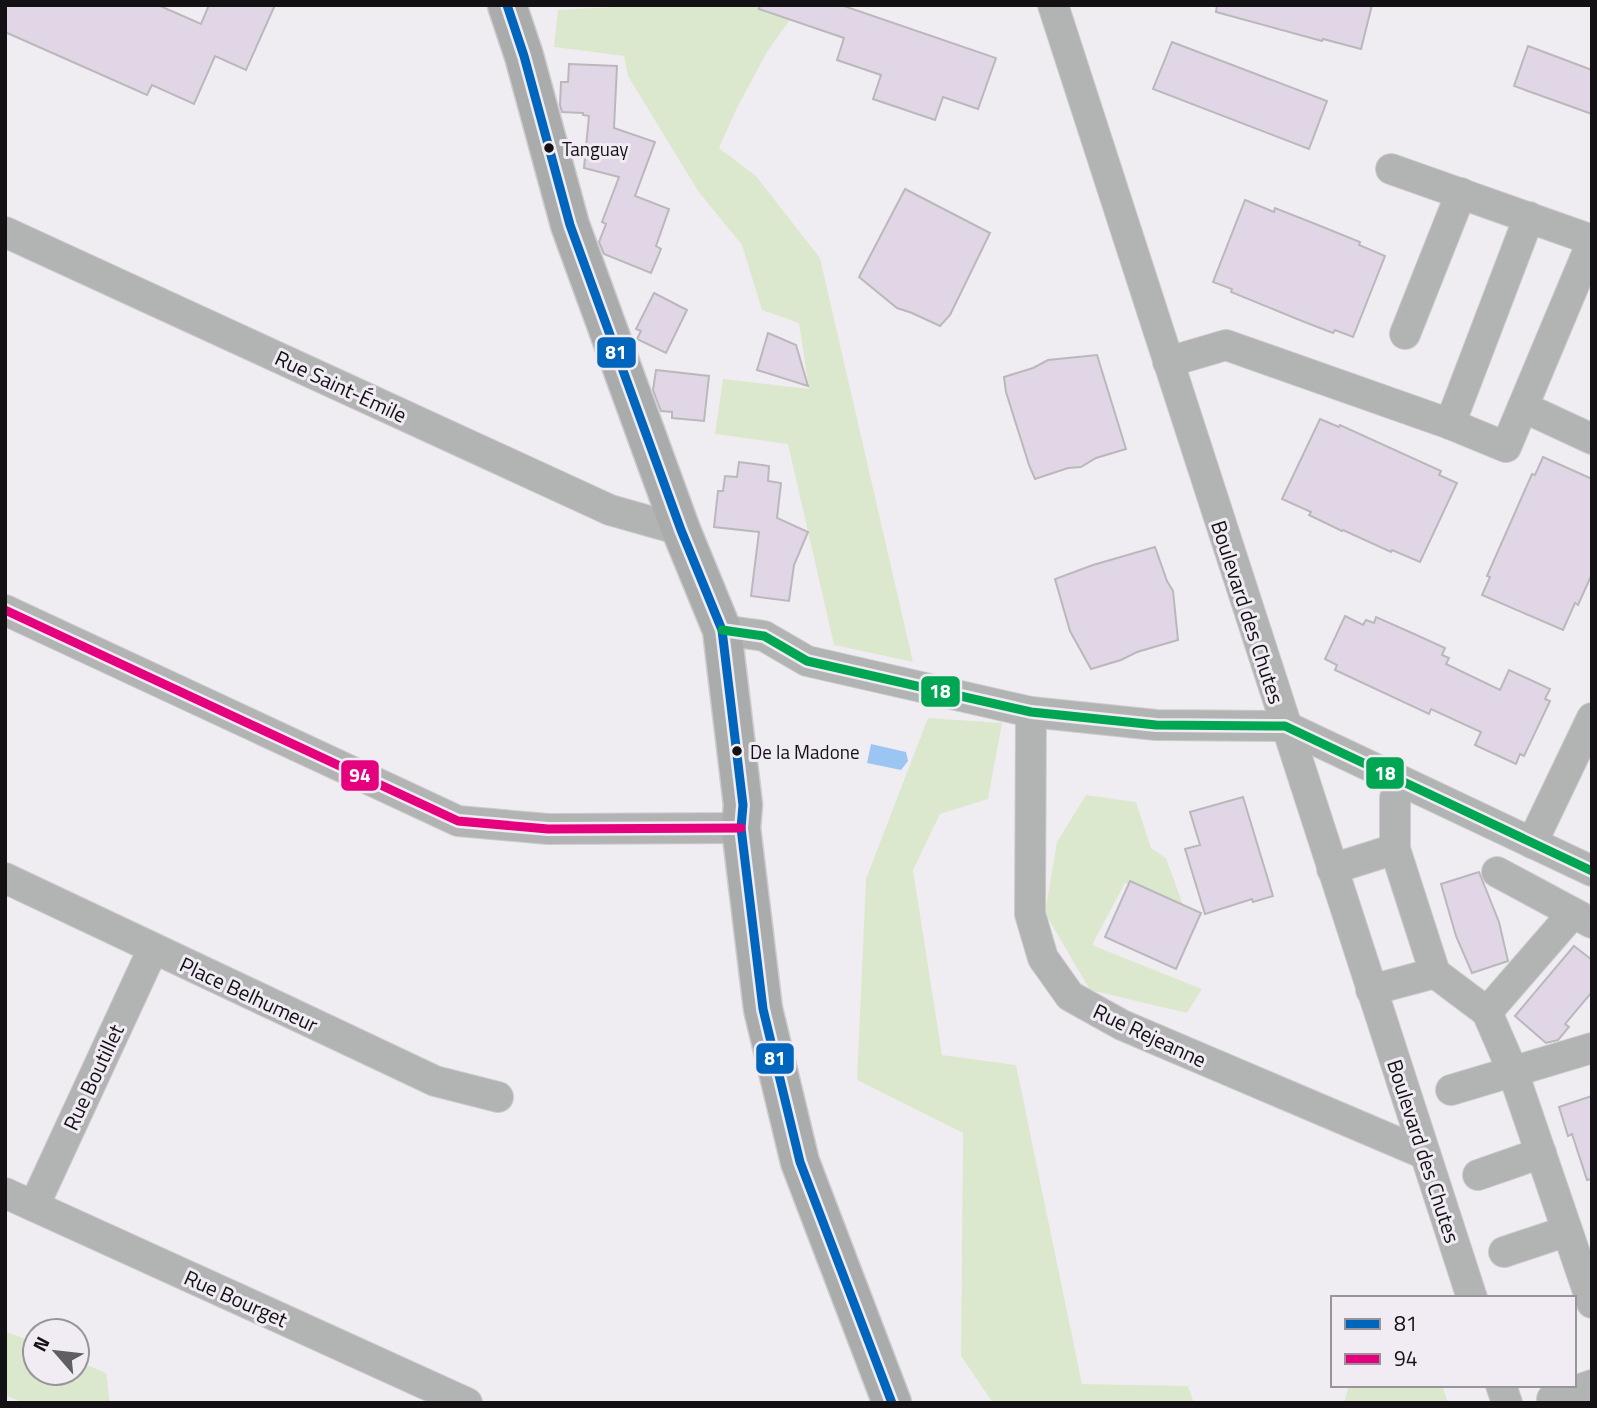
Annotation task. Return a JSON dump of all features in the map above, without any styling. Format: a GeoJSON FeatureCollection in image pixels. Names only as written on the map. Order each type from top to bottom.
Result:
{"type":"FeatureCollection","features":[{"type":"Feature","properties":{"kind":"main road"},"geometry":{"type":"LineString","coordinates":[[507,5],[524,56],[570,225],[681,530],[722,630],[743,805],[741,828],[763,1009],[800,1162],[892,1403]]}},
{"type":"Feature","properties":{"kind":"street","name":"Boulevard des Chutes"},"geometry":{"type":"LineString","coordinates":[[1053,5],[1471,1296]]}},
{"type":"Feature","properties":{"kind":"street"},"geometry":{"type":"LineString","coordinates":[[1168,362],[1226,345],[1450,424],[1506,447],[1592,241],[1391,169]]}},
{"type":"Feature","properties":{"kind":"street"},"geometry":{"type":"LineString","coordinates":[[1405,334],[1461,193]]}},
{"type":"Feature","properties":{"kind":"street"},"geometry":{"type":"LineString","coordinates":[[1450,424],[1529,218]]}},
{"type":"Feature","properties":{"kind":"street","name":"Rue Saint-Émile"},"geometry":{"type":"LineString","coordinates":[[5,232],[610,510],[681,530]]}},
{"type":"Feature","properties":{"kind":"street"},"geometry":{"type":"LineString","coordinates":[[1523,407],[1592,439]]}},
{"type":"Feature","properties":{"kind":"street"},"geometry":{"type":"LineString","coordinates":[[5,610],[458,821],[548,829],[741,828]]}},
{"type":"Feature","properties":{"kind":"street"},"geometry":{"type":"LineString","coordinates":[[722,630],[764,636],[807,661],[1031,712],[1156,725],[1285,726],[1592,871]]}},
{"type":"Feature","properties":{"kind":"street","name":"Rue Rejeanne"},"geometry":{"type":"LineString","coordinates":[[1031,712],[1030,914],[1043,958],[1070,996],[1122,1026],[1425,1154]]}},
{"type":"Feature","properties":{"kind":"street"},"geometry":{"type":"LineString","coordinates":[[1532,843],[1592,718]]}},
{"type":"Feature","properties":{"kind":"street"},"geometry":{"type":"LineString","coordinates":[[1402,782],[1395,798],[1395,849],[1435,973],[1488,1013],[1513,1072],[1592,1304]]}},
{"type":"Feature","properties":{"kind":"street"},"geometry":{"type":"LineString","coordinates":[[1332,869],[1395,849]]}},
{"type":"Feature","properties":{"kind":"street"},"geometry":{"type":"LineString","coordinates":[[1488,1013],[1583,918],[1497,872]]}},
{"type":"Feature","properties":{"kind":"street","name":"Place Belhumeur"},"geometry":{"type":"LineString","coordinates":[[5,878],[435,1081],[498,1097]]}},
{"type":"Feature","properties":{"kind":"street","name":"Rue Boutillet"},"geometry":{"type":"LineString","coordinates":[[34,1206],[153,949]]}},
{"type":"Feature","properties":{"kind":"street"},"geometry":{"type":"LineString","coordinates":[[1371,990],[1435,973]]}},
{"type":"Feature","properties":{"kind":"street"},"geometry":{"type":"LineString","coordinates":[[1451,1090],[1592,1048]]}},
{"type":"Feature","properties":{"kind":"street"},"geometry":{"type":"LineString","coordinates":[[1478,1175],[1541,1153]]}},
{"type":"Feature","properties":{"kind":"street","name":"Rue Bourget"},"geometry":{"type":"LineString","coordinates":[[5,1193],[467,1403]]}},
{"type":"Feature","properties":{"kind":"street"},"geometry":{"type":"LineString","coordinates":[[1504,1252],[1567,1231]]}},
{"type":"Feature","properties":{"kind":"street"},"geometry":{"type":"LineString","coordinates":[[1552,1399],[1592,1385]]}},
{"type":"Feature","properties":{"kind":"green space"},"geometry":{"type":"Polygon","coordinates":[[[611,5],[800,5],[767,52],[719,148],[756,176],[820,258],[913,662],[834,645],[788,444],[715,434],[723,379],[809,389],[799,323],[762,310],[742,245],[698,191],[628,76],[624,56],[554,47],[558,10],[611,5]]]}},
{"type":"Feature","properties":{"kind":"green space"},"geometry":{"type":"Polygon","coordinates":[[[928,718],[1002,723],[988,799],[940,814],[913,870],[942,1055],[1016,1065],[1082,1384],[1188,1386],[1194,1403],[993,1403],[961,1356],[963,1133],[857,1080],[866,879],[928,718]]]}},
{"type":"Feature","properties":{"kind":"green space"},"geometry":{"type":"Polygon","coordinates":[[[1086,795],[1136,802],[1151,848],[1166,858],[1183,905],[1125,883],[1092,945],[1202,989],[1187,1013],[1090,990],[1045,913],[1057,842],[1086,795]]]}},
{"type":"Feature","properties":{"kind":"green space"},"geometry":{"type":"Polygon","coordinates":[[[5,1331],[21,1337],[21,1387],[91,1387],[91,1367],[106,1373],[110,1403],[24,1403],[5,1395],[5,1331]]]}},
{"type":"Feature","properties":{"kind":"green space"},"geometry":{"type":"Polygon","coordinates":[[[1348,1387],[1443,1387],[1448,1403],[1344,1403],[1348,1387]]]}},
{"type":"Feature","properties":{"kind":"water"},"geometry":{"type":"Polygon","coordinates":[[[871,744],[906,752],[908,761],[901,770],[867,763],[871,744]]]}},
{"type":"Feature","properties":{"kind":"building"},"geometry":{"type":"Polygon","coordinates":[[[5,5],[158,5],[201,24],[209,5],[275,5],[246,70],[215,56],[194,104],[152,85],[147,95],[5,32],[5,5]]]}},
{"type":"Feature","properties":{"kind":"building"},"geometry":{"type":"Polygon","coordinates":[[[760,5],[841,5],[996,58],[978,109],[943,97],[935,120],[873,99],[881,75],[837,60],[844,38],[759,9],[760,5]]]}},
{"type":"Feature","properties":{"kind":"building"},"geometry":{"type":"Polygon","coordinates":[[[1217,5],[1372,5],[1361,49],[1216,12],[1217,5]]]}},
{"type":"Feature","properties":{"kind":"building"},"geometry":{"type":"Polygon","coordinates":[[[1172,42],[1327,101],[1309,149],[1153,89],[1172,42]]]}},
{"type":"Feature","properties":{"kind":"building"},"geometry":{"type":"Polygon","coordinates":[[[1528,46],[1592,70],[1592,114],[1514,86],[1528,46]]]}},
{"type":"Feature","properties":{"kind":"building"},"geometry":{"type":"Polygon","coordinates":[[[569,64],[617,66],[614,128],[655,142],[635,196],[669,209],[656,246],[661,249],[651,273],[604,254],[599,242],[606,224],[602,222],[619,177],[584,168],[589,116],[562,112],[560,105],[561,82],[568,82],[569,64]]]}},
{"type":"Feature","properties":{"kind":"building"},"geometry":{"type":"Polygon","coordinates":[[[905,189],[990,233],[950,315],[940,326],[897,308],[859,277],[905,189]]]}},
{"type":"Feature","properties":{"kind":"building"},"geometry":{"type":"Polygon","coordinates":[[[1245,200],[1313,223],[1360,242],[1359,245],[1385,256],[1353,337],[1335,330],[1333,333],[1302,321],[1213,282],[1245,200]]]}},
{"type":"Feature","properties":{"kind":"building"},"geometry":{"type":"Polygon","coordinates":[[[654,293],[687,310],[666,353],[637,339],[641,331],[636,329],[654,293]]]}},
{"type":"Feature","properties":{"kind":"building"},"geometry":{"type":"Polygon","coordinates":[[[768,333],[796,345],[808,386],[757,370],[768,333]]]}},
{"type":"Feature","properties":{"kind":"building"},"geometry":{"type":"Polygon","coordinates":[[[1097,355],[1126,449],[1096,458],[1081,467],[1068,468],[1035,479],[1006,392],[1004,377],[1048,360],[1097,355]]]}},
{"type":"Feature","properties":{"kind":"building"},"geometry":{"type":"Polygon","coordinates":[[[656,370],[709,376],[704,421],[672,418],[672,412],[661,411],[653,390],[656,370]]]}},
{"type":"Feature","properties":{"kind":"building"},"geometry":{"type":"Polygon","coordinates":[[[1320,419],[1339,427],[1340,425],[1441,471],[1439,475],[1457,483],[1420,562],[1342,531],[1309,515],[1311,512],[1282,499],[1320,419]]]}},
{"type":"Feature","properties":{"kind":"building"},"geometry":{"type":"Polygon","coordinates":[[[1543,457],[1592,479],[1592,574],[1563,630],[1482,595],[1490,577],[1487,576],[1532,474],[1535,475],[1543,457]]]}},
{"type":"Feature","properties":{"kind":"building"},"geometry":{"type":"Polygon","coordinates":[[[739,462],[769,466],[768,481],[781,483],[777,518],[808,532],[794,565],[789,601],[751,596],[759,532],[714,527],[718,491],[723,491],[725,476],[737,477],[739,462]]]}},
{"type":"Feature","properties":{"kind":"building"},"geometry":{"type":"Polygon","coordinates":[[[1155,547],[1173,591],[1178,640],[1091,669],[1070,631],[1055,579],[1155,547]]]}},
{"type":"Feature","properties":{"kind":"building"},"geometry":{"type":"Polygon","coordinates":[[[1345,616],[1363,625],[1366,620],[1374,623],[1376,617],[1445,648],[1442,655],[1449,658],[1446,664],[1500,690],[1509,670],[1550,689],[1545,699],[1550,701],[1524,756],[1520,754],[1516,764],[1475,745],[1481,732],[1431,709],[1429,714],[1335,670],[1337,665],[1325,659],[1345,616]]]}},
{"type":"Feature","properties":{"kind":"building"},"geometry":{"type":"Polygon","coordinates":[[[1243,797],[1273,896],[1253,902],[1252,899],[1205,914],[1185,849],[1200,845],[1190,812],[1243,797]]]}},
{"type":"Feature","properties":{"kind":"building"},"geometry":{"type":"Polygon","coordinates":[[[1479,872],[1499,922],[1508,961],[1472,973],[1456,936],[1441,884],[1479,872]]]}},
{"type":"Feature","properties":{"kind":"building"},"geometry":{"type":"Polygon","coordinates":[[[1130,881],[1201,913],[1176,969],[1105,937],[1130,881]]]}},
{"type":"Feature","properties":{"kind":"building"},"geometry":{"type":"Polygon","coordinates":[[[1574,946],[1592,960],[1592,992],[1565,1024],[1569,1027],[1558,1040],[1546,1043],[1515,1016],[1574,946]]]}},
{"type":"Feature","properties":{"kind":"building"},"geometry":{"type":"Polygon","coordinates":[[[1592,1096],[1592,1179],[1587,1180],[1572,1134],[1568,1136],[1559,1107],[1592,1096]]]}},
{"type":"Feature","properties":{"kind":"transit line","name":"81"},"geometry":{"type":"LineString","coordinates":[[507,5],[524,56],[570,225],[681,530],[722,630],[743,805],[741,828],[763,1009],[800,1162],[892,1403]]}},
{"type":"Feature","properties":{"kind":"transit line","name":"94"},"geometry":{"type":"LineString","coordinates":[[5,610],[458,821],[548,829],[741,828]]}},
{"type":"Feature","properties":{"kind":"transit line","name":"18"},"geometry":{"type":"LineString","coordinates":[[722,630],[764,636],[807,661],[1031,712],[1156,725],[1285,726],[1592,871]]}},
{"type":"Feature","properties":{"kind":"place","name":"Tanguay"},"geometry":{"type":"Point","coordinates":[549,148]}},
{"type":"Feature","properties":{"kind":"place","name":"De la Madone"},"geometry":{"type":"Point","coordinates":[737,751]}}]}
